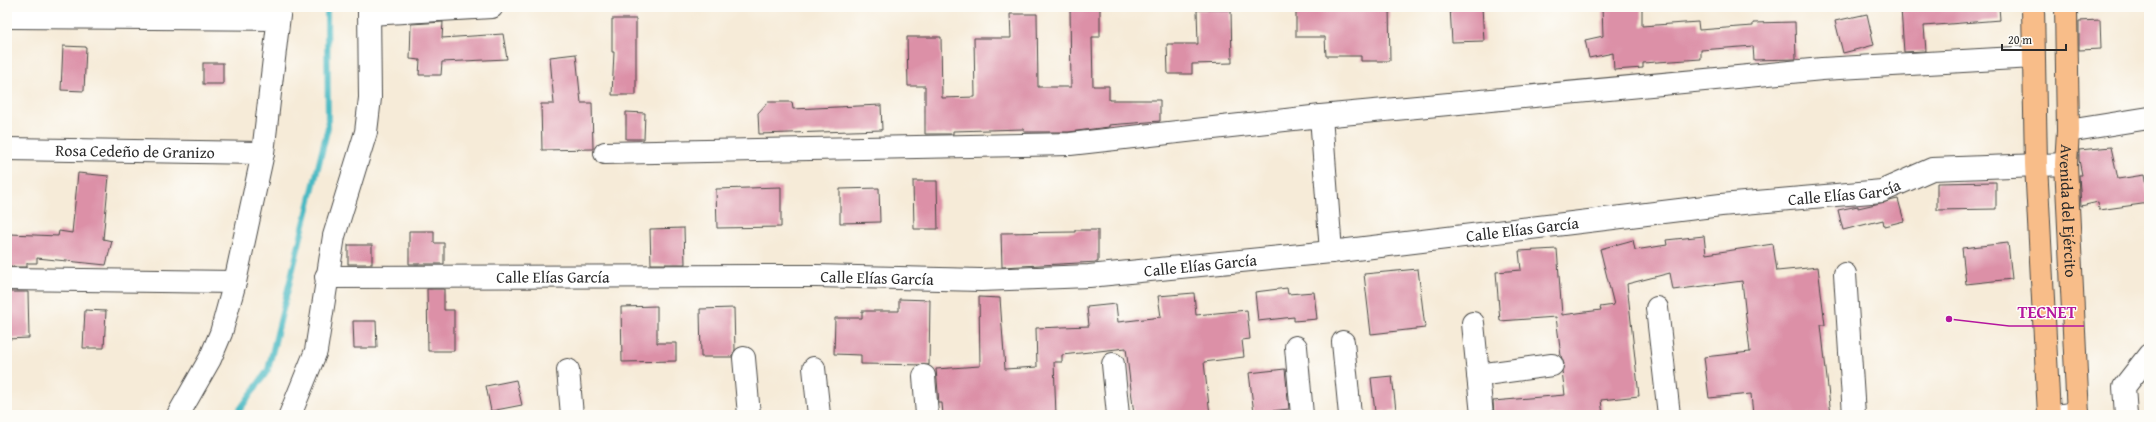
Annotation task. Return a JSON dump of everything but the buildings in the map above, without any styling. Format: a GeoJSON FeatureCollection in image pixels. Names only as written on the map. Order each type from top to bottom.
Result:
{"type":"FeatureCollection","features":[{"type":"Feature","properties":{"kind":"main road","name":"Avenida del Ejército"},"geometry":{"type":"LineString","coordinates":[[2033,7],[2036,164],[2049,415]]}},
{"type":"Feature","properties":{"kind":"main road","name":"Avenida del Ejército"},"geometry":{"type":"LineString","coordinates":[[2066,7],[2068,131],[2066,164],[2073,414]]}},
{"type":"Feature","properties":{"kind":"street"},"geometry":{"type":"LineString","coordinates":[[290,415],[316,351],[326,277],[334,236],[366,132],[370,98],[369,11],[492,7]]}},
{"type":"Feature","properties":{"kind":"street"},"geometry":{"type":"LineString","coordinates":[[7,16],[279,13],[262,153],[235,282],[220,333],[210,359],[178,415]]}},
{"type":"Feature","properties":{"kind":"street"},"geometry":{"type":"LineString","coordinates":[[605,153],[1070,144],[1321,116],[1822,69],[2033,57]]}},
{"type":"Feature","properties":{"kind":"street"},"geometry":{"type":"LineString","coordinates":[[1321,116],[1331,252]]}},
{"type":"Feature","properties":{"kind":"street"},"geometry":{"type":"LineString","coordinates":[[2068,131],[2149,118]]}},
{"type":"Feature","properties":{"kind":"street","name":"Rosa Cedeño de Granizo"},"geometry":{"type":"LineString","coordinates":[[7,149],[262,153]]}},
{"type":"Feature","properties":{"kind":"street","name":"Calle Elías García"},"geometry":{"type":"LineString","coordinates":[[326,277],[816,276],[950,280],[1030,280],[1135,272],[1331,252],[1721,205],[1882,191],[1932,169],[2066,164]]}},
{"type":"Feature","properties":{"kind":"street"},"geometry":{"type":"LineString","coordinates":[[1845,274],[1854,415]]}},
{"type":"Feature","properties":{"kind":"street"},"geometry":{"type":"LineString","coordinates":[[7,279],[235,282]]}},
{"type":"Feature","properties":{"kind":"street"},"geometry":{"type":"LineString","coordinates":[[1657,308],[1669,415]]}},
{"type":"Feature","properties":{"kind":"street"},"geometry":{"type":"LineString","coordinates":[[1473,323],[1482,415]]}},
{"type":"Feature","properties":{"kind":"street"},"geometry":{"type":"LineString","coordinates":[[1343,342],[1350,415]]}},
{"type":"Feature","properties":{"kind":"street"},"geometry":{"type":"LineString","coordinates":[[1296,347],[1302,415]]}},
{"type":"Feature","properties":{"kind":"street"},"geometry":{"type":"LineString","coordinates":[[2126,415],[2124,387],[2149,355]]}},
{"type":"Feature","properties":{"kind":"street"},"geometry":{"type":"LineString","coordinates":[[744,358],[749,415]]}},
{"type":"Feature","properties":{"kind":"street"},"geometry":{"type":"LineString","coordinates":[[1113,364],[1118,415]]}},
{"type":"Feature","properties":{"kind":"street"},"geometry":{"type":"LineString","coordinates":[[1478,375],[1552,365]]}},
{"type":"Feature","properties":{"kind":"street"},"geometry":{"type":"LineString","coordinates":[[814,368],[819,415]]}},
{"type":"Feature","properties":{"kind":"street"},"geometry":{"type":"LineString","coordinates":[[568,370],[572,415]]}},
{"type":"Feature","properties":{"kind":"street"},"geometry":{"type":"LineString","coordinates":[[924,376],[927,415]]}},
{"type":"Feature","properties":{"kind":"waterway"},"geometry":{"type":"LineString","coordinates":[[236,415],[268,370],[328,127],[327,7]]}},
{"type":"Feature","properties":{"kind":"place","name":"TECNET"},"geometry":{"type":"Point","coordinates":[1949,319]}}]}
